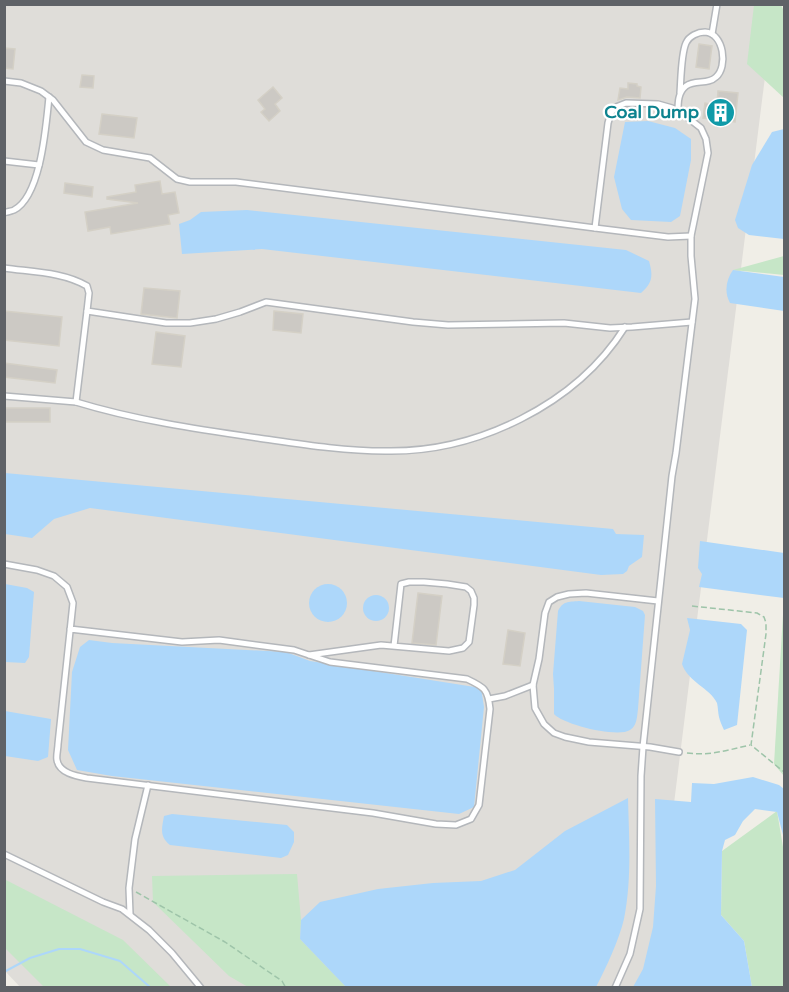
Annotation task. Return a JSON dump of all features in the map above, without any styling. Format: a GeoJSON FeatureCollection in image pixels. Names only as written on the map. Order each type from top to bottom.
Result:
{"type":"FeatureCollection","features":[{"type":"Feature","properties":{"kind":"lane"},"geometry":{"type":"LineString","coordinates":[[712,34],[717,4]]}},
{"type":"Feature","properties":{"kind":"lane"},"geometry":{"type":"LineString","coordinates":[[678,111],[684,55],[687,42],[694,35],[705,32],[715,35],[720,43],[721,71],[716,78],[707,82],[694,82],[685,86],[680,93]]}},
{"type":"Feature","properties":{"kind":"lane"},"geometry":{"type":"LineString","coordinates":[[4,81],[21,83],[41,91],[49,97],[86,142],[103,150],[150,158],[177,179],[190,182],[236,182],[668,237],[691,236]]}},
{"type":"Feature","properties":{"kind":"lane"},"geometry":{"type":"LineString","coordinates":[[4,213],[13,211],[30,192],[45,136],[49,97]]}},
{"type":"Feature","properties":{"kind":"lane"},"geometry":{"type":"LineString","coordinates":[[595,228],[608,123],[616,107],[626,103],[658,104],[678,111],[701,128],[706,139],[708,153],[691,236],[695,299],[672,476],[643,747],[640,909],[630,954],[615,987]]}},
{"type":"Feature","properties":{"kind":"lane"},"geometry":{"type":"LineString","coordinates":[[4,161],[39,165]]}},
{"type":"Feature","properties":{"kind":"lane"},"geometry":{"type":"LineString","coordinates":[[4,268],[46,273],[78,280],[87,286],[89,293],[76,402]]}},
{"type":"Feature","properties":{"kind":"lane"},"geometry":{"type":"LineString","coordinates":[[87,311],[166,323],[190,323],[216,319],[266,302],[448,325],[564,323],[610,328],[692,322]]}},
{"type":"Feature","properties":{"kind":"lane"},"geometry":{"type":"LineString","coordinates":[[4,396],[76,402],[110,412],[180,426],[331,448],[385,451],[436,447],[484,434],[534,412],[585,375],[614,345],[626,327]]}},
{"type":"Feature","properties":{"kind":"lane"},"geometry":{"type":"LineString","coordinates":[[4,564],[37,570],[54,576],[67,587],[73,603],[70,629],[57,760],[63,770],[77,776],[373,813],[436,824],[456,825],[471,819],[479,805],[490,709],[488,695],[482,686],[467,680],[330,662],[294,650],[219,640],[182,642],[70,629]]}},
{"type":"Feature","properties":{"kind":"lane"},"geometry":{"type":"LineString","coordinates":[[308,655],[381,645],[449,651],[462,648],[469,642],[474,605],[471,591],[466,587],[447,584],[424,582],[401,584],[394,646]]}},
{"type":"Feature","properties":{"kind":"lane"},"geometry":{"type":"LineString","coordinates":[[658,601],[586,593],[569,594],[549,602],[545,613],[533,685],[535,708],[544,724],[565,737],[589,742],[679,752]]}},
{"type":"Feature","properties":{"kind":"lane"},"geometry":{"type":"LineString","coordinates":[[489,699],[533,685]]}},
{"type":"Feature","properties":{"kind":"lane"},"geometry":{"type":"LineString","coordinates":[[130,914],[129,888],[135,839],[148,785]]}},
{"type":"Feature","properties":{"kind":"lane"},"geometry":{"type":"LineString","coordinates":[[4,855],[130,914],[172,953],[201,987]]}},
{"type":"Feature","properties":{"kind":"path"},"geometry":{"type":"LineString","coordinates":[[692,606],[757,613],[764,617],[766,634],[751,745]]}},
{"type":"Feature","properties":{"kind":"path"},"geometry":{"type":"LineString","coordinates":[[679,752],[701,755],[751,745]]}},
{"type":"Feature","properties":{"kind":"path"},"geometry":{"type":"LineString","coordinates":[[751,745],[784,772]]}},
{"type":"Feature","properties":{"kind":"path"},"geometry":{"type":"LineString","coordinates":[[129,888],[225,942],[282,981],[286,987]]}},
{"type":"Feature","properties":{"kind":"shaded area"},"geometry":{"type":"Polygon","coordinates":[[[4,5],[774,5],[651,987],[21,988],[5,971],[4,5]]]}},
{"type":"Feature","properties":{"kind":"green space"},"geometry":{"type":"Polygon","coordinates":[[[754,5],[781,5],[784,11],[784,98],[747,64],[754,5]]]}},
{"type":"Feature","properties":{"kind":"green space"},"geometry":{"type":"Polygon","coordinates":[[[784,256],[784,275],[733,270],[784,256]]]}},
{"type":"Feature","properties":{"kind":"green space"},"geometry":{"type":"Polygon","coordinates":[[[784,598],[784,776],[774,764],[784,598]]]}},
{"type":"Feature","properties":{"kind":"green space"},"geometry":{"type":"Polygon","coordinates":[[[777,811],[784,853],[784,987],[752,987],[744,941],[721,915],[722,851],[777,811]]]}},
{"type":"Feature","properties":{"kind":"green space"},"geometry":{"type":"Polygon","coordinates":[[[297,874],[301,920],[300,939],[346,987],[248,987],[229,976],[153,902],[152,876],[297,874]]]}},
{"type":"Feature","properties":{"kind":"green space"},"geometry":{"type":"Polygon","coordinates":[[[4,879],[123,940],[171,987],[44,987],[5,948],[4,879]]]}},
{"type":"Feature","properties":{"kind":"water"},"geometry":{"type":"Polygon","coordinates":[[[648,121],[675,128],[691,139],[691,160],[680,216],[671,222],[631,220],[622,209],[614,177],[625,122],[648,121]]]}},
{"type":"Feature","properties":{"kind":"water"},"geometry":{"type":"Polygon","coordinates":[[[784,129],[784,239],[749,235],[738,228],[735,220],[752,165],[772,132],[784,129]]]}},
{"type":"Feature","properties":{"kind":"water"},"geometry":{"type":"Polygon","coordinates":[[[247,210],[626,250],[649,261],[651,278],[648,286],[641,293],[262,249],[182,254],[179,224],[201,212],[247,210]]]}},
{"type":"Feature","properties":{"kind":"water"},"geometry":{"type":"Polygon","coordinates":[[[733,270],[784,277],[784,311],[730,303],[727,286],[733,270]]]}},
{"type":"Feature","properties":{"kind":"water"},"geometry":{"type":"Polygon","coordinates":[[[5,473],[613,529],[616,534],[644,535],[642,557],[629,566],[623,574],[601,575],[90,508],[54,519],[32,538],[5,534],[5,473]]]}},
{"type":"Feature","properties":{"kind":"water"},"geometry":{"type":"Polygon","coordinates":[[[700,541],[784,553],[784,598],[699,587],[702,574],[698,568],[700,541]]]}},
{"type":"Feature","properties":{"kind":"water"},"geometry":{"type":"Polygon","coordinates":[[[5,584],[27,588],[34,592],[29,657],[25,663],[5,662],[5,584]]]}},
{"type":"Feature","properties":{"kind":"water"},"geometry":{"type":"Polygon","coordinates":[[[328,584],[341,590],[347,603],[341,616],[328,622],[315,616],[309,603],[315,590],[328,584]]]}},
{"type":"Feature","properties":{"kind":"water"},"geometry":{"type":"Polygon","coordinates":[[[376,595],[385,599],[389,608],[385,617],[376,621],[367,617],[363,608],[367,599],[376,595]]]}},
{"type":"Feature","properties":{"kind":"water"},"geometry":{"type":"Polygon","coordinates":[[[579,601],[635,607],[643,611],[645,615],[637,715],[630,730],[614,732],[591,729],[568,722],[554,714],[553,674],[558,611],[564,604],[579,601]]]}},
{"type":"Feature","properties":{"kind":"water"},"geometry":{"type":"Polygon","coordinates":[[[687,618],[741,624],[747,630],[737,725],[724,730],[714,698],[689,676],[682,664],[690,630],[687,618]]]}},
{"type":"Feature","properties":{"kind":"water"},"geometry":{"type":"Polygon","coordinates":[[[89,640],[286,652],[310,661],[481,688],[484,707],[474,807],[459,814],[112,776],[77,770],[68,750],[72,672],[80,647],[89,640]]]}},
{"type":"Feature","properties":{"kind":"water"},"geometry":{"type":"Polygon","coordinates":[[[5,711],[51,719],[48,757],[38,761],[5,756],[5,711]]]}},
{"type":"Feature","properties":{"kind":"water"},"geometry":{"type":"Polygon","coordinates":[[[753,777],[779,785],[784,789],[784,849],[777,812],[755,809],[743,821],[735,835],[725,840],[722,851],[721,915],[744,941],[752,987],[633,987],[643,969],[653,927],[656,886],[655,799],[691,802],[692,783],[714,784],[753,777]]]}},
{"type":"Feature","properties":{"kind":"water"},"geometry":{"type":"Polygon","coordinates":[[[628,798],[627,904],[619,936],[596,987],[346,987],[300,939],[301,920],[320,902],[378,889],[481,881],[515,870],[565,831],[628,798]]]}},
{"type":"Feature","properties":{"kind":"water"},"geometry":{"type":"Polygon","coordinates":[[[172,814],[287,825],[294,832],[294,842],[288,855],[281,858],[170,845],[164,838],[162,828],[164,816],[172,814]]]}},
{"type":"Feature","properties":{"kind":"building"},"geometry":{"type":"Polygon","coordinates":[[[699,44],[712,46],[709,69],[696,67],[699,44]]]}},
{"type":"Feature","properties":{"kind":"building"},"geometry":{"type":"Polygon","coordinates":[[[4,48],[15,49],[13,69],[4,68],[4,48]]]}},
{"type":"Feature","properties":{"kind":"building"},"geometry":{"type":"Polygon","coordinates":[[[82,75],[94,76],[93,88],[80,87],[82,75]]]}},
{"type":"Feature","properties":{"kind":"building"},"geometry":{"type":"Polygon","coordinates":[[[628,83],[641,87],[640,98],[627,97],[618,100],[620,88],[628,89],[628,83]]]}},
{"type":"Feature","properties":{"kind":"building"},"geometry":{"type":"Polygon","coordinates":[[[273,87],[282,98],[275,104],[280,111],[269,121],[261,112],[265,109],[258,100],[273,87]]]}},
{"type":"Feature","properties":{"kind":"building","name":"Coal Dump"},"geometry":{"type":"Polygon","coordinates":[[[718,91],[738,93],[735,122],[703,118],[705,103],[717,105],[718,91]]]}},
{"type":"Feature","properties":{"kind":"building"},"geometry":{"type":"Polygon","coordinates":[[[102,114],[137,118],[134,138],[99,134],[102,114]]]}},
{"type":"Feature","properties":{"kind":"building"},"geometry":{"type":"Polygon","coordinates":[[[160,181],[162,194],[175,192],[179,213],[168,215],[170,224],[111,234],[110,227],[88,231],[85,212],[138,203],[107,199],[107,197],[136,192],[135,185],[160,181]]]}},
{"type":"Feature","properties":{"kind":"building"},"geometry":{"type":"Polygon","coordinates":[[[65,183],[93,187],[92,197],[64,193],[65,183]]]}},
{"type":"Feature","properties":{"kind":"building"},"geometry":{"type":"Polygon","coordinates":[[[144,288],[180,291],[177,318],[141,314],[144,288]]]}},
{"type":"Feature","properties":{"kind":"building"},"geometry":{"type":"Polygon","coordinates":[[[4,311],[62,317],[59,346],[4,340],[4,311]]]}},
{"type":"Feature","properties":{"kind":"building"},"geometry":{"type":"Polygon","coordinates":[[[274,311],[303,314],[301,333],[273,330],[274,311]]]}},
{"type":"Feature","properties":{"kind":"building"},"geometry":{"type":"Polygon","coordinates":[[[156,332],[185,336],[181,367],[152,364],[156,332]]]}},
{"type":"Feature","properties":{"kind":"building"},"geometry":{"type":"Polygon","coordinates":[[[4,363],[57,370],[55,383],[4,377],[4,363]]]}},
{"type":"Feature","properties":{"kind":"building"},"geometry":{"type":"Polygon","coordinates":[[[4,408],[50,408],[50,422],[4,422],[4,408]]]}},
{"type":"Feature","properties":{"kind":"building"},"geometry":{"type":"Polygon","coordinates":[[[418,593],[442,596],[436,645],[412,643],[418,593]]]}},
{"type":"Feature","properties":{"kind":"building"},"geometry":{"type":"Polygon","coordinates":[[[508,630],[525,633],[520,666],[503,664],[508,630]]]}},
{"type":"Feature","properties":{"kind":"waterway"},"geometry":{"type":"LineString","coordinates":[[4,972],[30,958],[59,949],[80,949],[120,961],[151,988]]}},
{"type":"Feature","properties":{"kind":"place","name":"Coal Dump"},"geometry":{"type":"Point","coordinates":[720,112]}}]}
